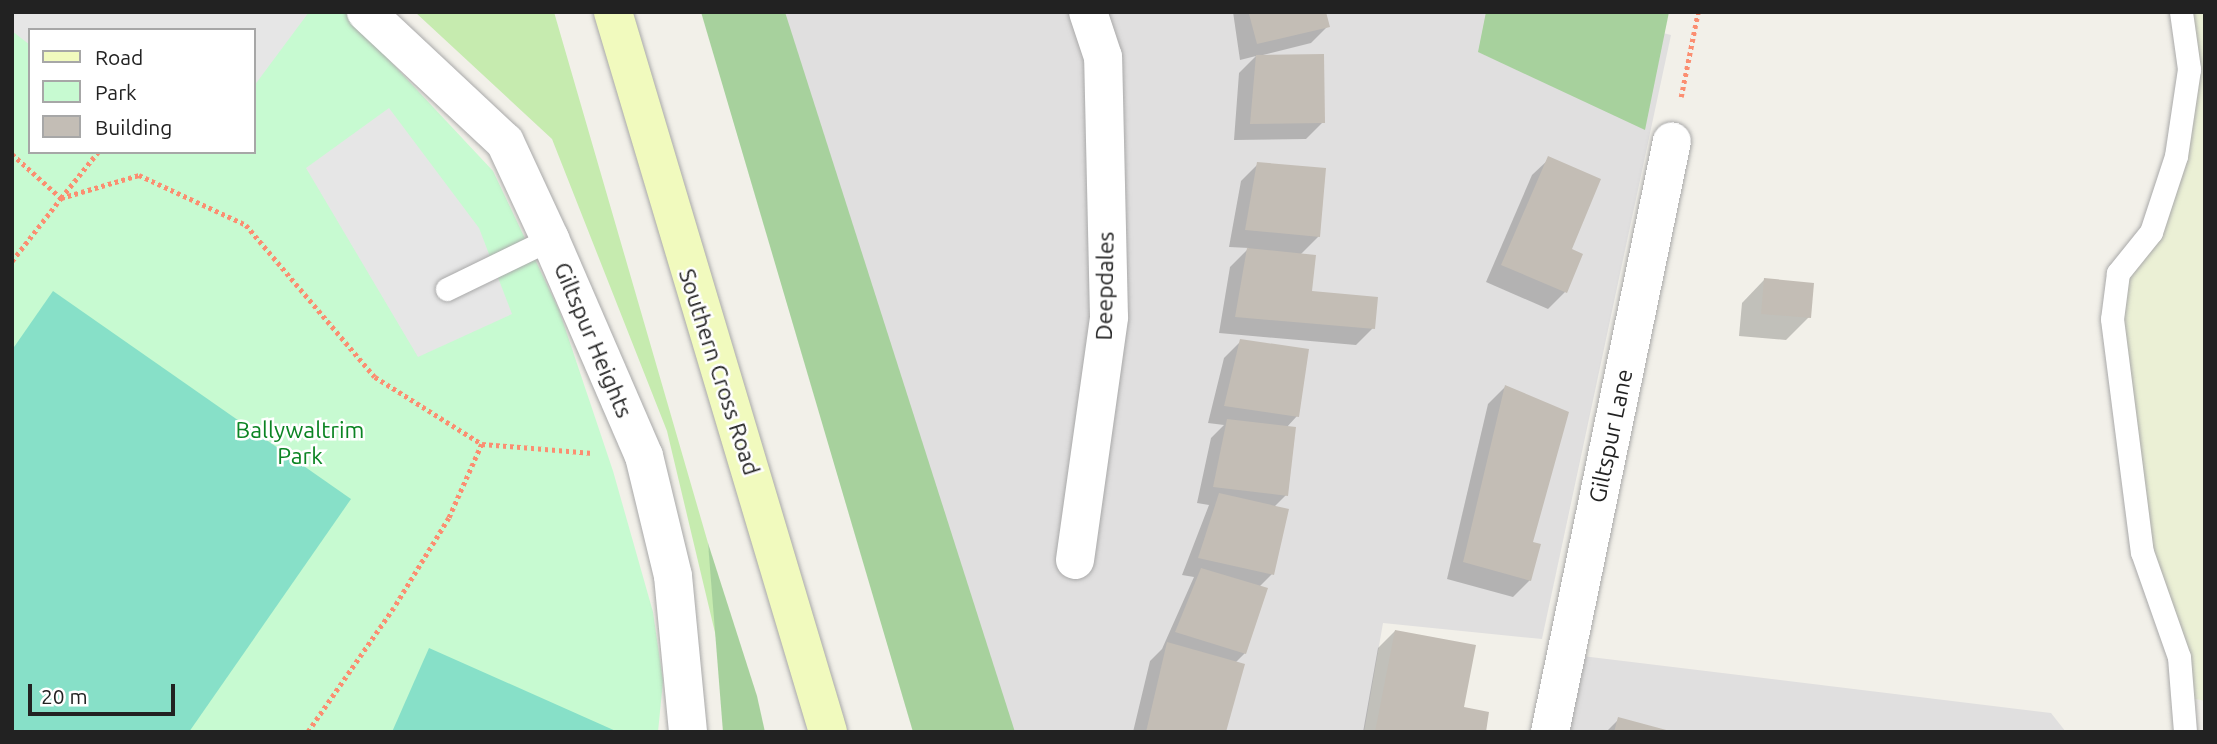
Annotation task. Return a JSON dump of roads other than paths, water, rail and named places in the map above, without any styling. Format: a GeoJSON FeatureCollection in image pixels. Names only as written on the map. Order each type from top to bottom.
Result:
{"type":"FeatureCollection","features":[{"type":"Feature","properties":{"kind":"main road","name":"Southern Cross Road"},"geometry":{"type":"LineString","coordinates":[[612,12],[828,732]]}},
{"type":"Feature","properties":{"kind":"street","name":"Giltspur Heights"},"geometry":{"type":"LineString","coordinates":[[366,12],[505,142],[550,239],[644,456],[673,576],[688,732]]}},
{"type":"Feature","properties":{"kind":"street","name":"Deepdales"},"geometry":{"type":"LineString","coordinates":[[1074,559],[1109,317],[1104,57],[1088,12]]}},
{"type":"Feature","properties":{"kind":"street","name":"Giltspur Lane"},"geometry":{"type":"LineString","coordinates":[[1550,732],[1672,141]]}},
{"type":"Feature","properties":{"kind":"lane"},"geometry":{"type":"LineString","coordinates":[[2181,12],[2189,69],[2176,156],[2151,232],[2118,273],[2112,319],[2142,552],[2179,657],[2185,732]]}},
{"type":"Feature","properties":{"kind":"lane"},"geometry":{"type":"LineString","coordinates":[[447,289],[550,239]]}},
{"type":"Feature","properties":{"kind":"park label","name":"Ballywaltrim Park"},"geometry":{"type":"Point","coordinates":[300,443]}}]}
